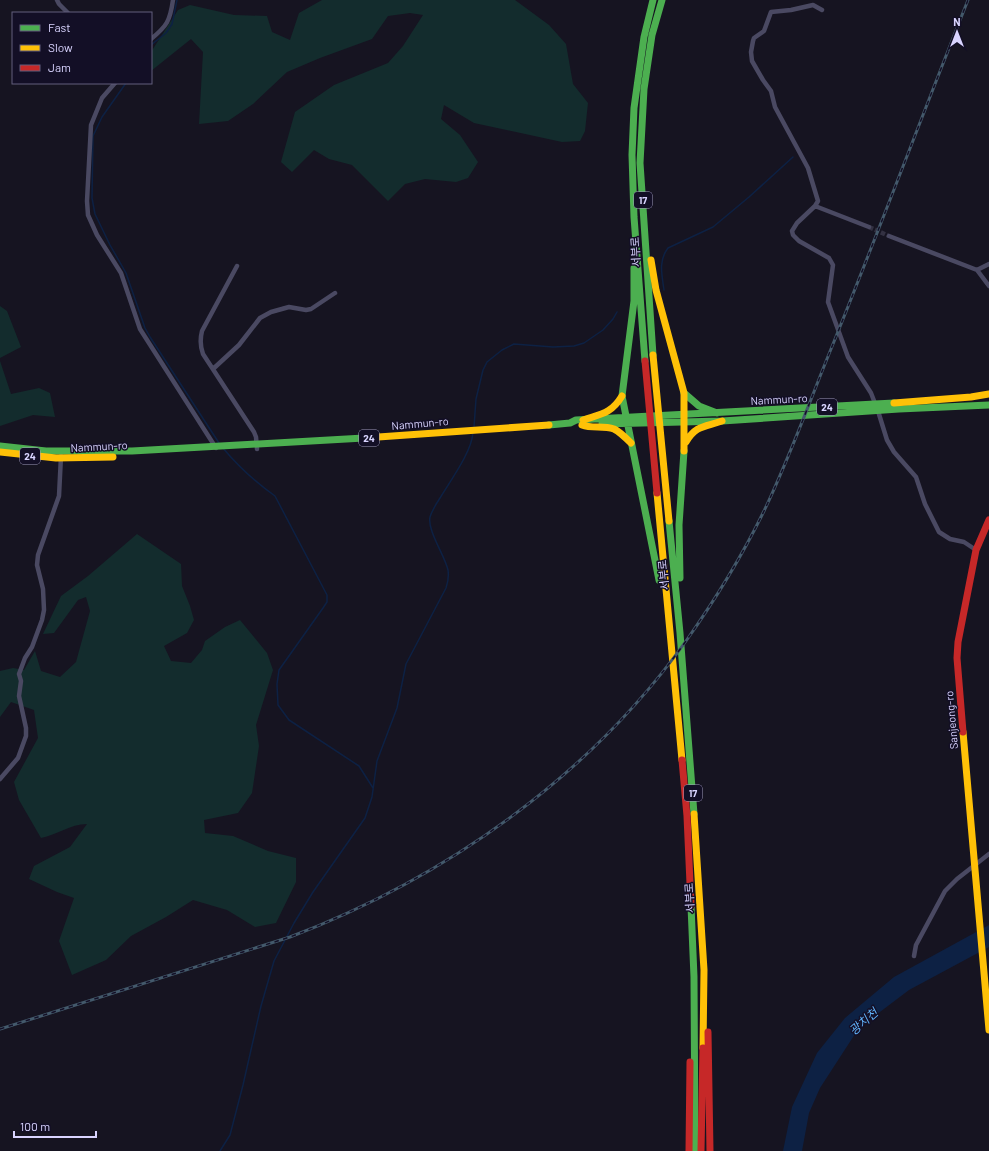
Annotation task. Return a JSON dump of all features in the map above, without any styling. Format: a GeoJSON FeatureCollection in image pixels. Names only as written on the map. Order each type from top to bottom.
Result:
{"type":"FeatureCollection","features":[{"type":"Feature","properties":{"kind":"main road","name":"서부로"},"geometry":{"type":"LineString","coordinates":[[653,0],[644,37],[634,108],[632,155],[634,217],[651,438],[687,816],[694,977],[695,1151]]}},
{"type":"Feature","properties":{"kind":"main road","name":"서부로"},"geometry":{"type":"LineString","coordinates":[[662,0],[652,35],[644,89],[640,163],[657,401],[680,633],[697,848],[704,970],[701,1151]]}},
{"type":"Feature","properties":{"kind":"main road"},"geometry":{"type":"LineString","coordinates":[[644,216],[656,290],[684,393],[685,442],[679,525],[680,633]]}},
{"type":"Feature","properties":{"kind":"main road"},"geometry":{"type":"LineString","coordinates":[[634,217],[634,301],[622,396],[630,443],[655,554],[669,635]]}},
{"type":"Feature","properties":{"kind":"main road"},"geometry":{"type":"LineString","coordinates":[[684,393],[694,403],[717,413]]}},
{"type":"Feature","properties":{"kind":"main road","name":"Nammun-ro"},"geometry":{"type":"LineString","coordinates":[[0,452],[26,456],[61,455],[108,457],[228,446],[257,446],[268,442],[271,444],[570,423],[576,420],[583,423],[685,418],[722,421],[877,408],[989,394]]}},
{"type":"Feature","properties":{"kind":"main road"},"geometry":{"type":"LineString","coordinates":[[622,396],[617,405],[610,411],[583,423],[588,428],[611,428],[618,431],[630,443]]}},
{"type":"Feature","properties":{"kind":"main road","name":"Nammun-ro"},"geometry":{"type":"LineString","coordinates":[[685,418],[717,413],[989,405]]}},
{"type":"Feature","properties":{"kind":"main road"},"geometry":{"type":"LineString","coordinates":[[685,442],[695,429],[702,425],[713,425],[722,421]]}},
{"type":"Feature","properties":{"kind":"main road","name":"Nammun-ro"},"geometry":{"type":"LineString","coordinates":[[0,446],[61,455]]}},
{"type":"Feature","properties":{"kind":"main road","name":"Sanjeong-ro"},"geometry":{"type":"LineString","coordinates":[[989,520],[976,550],[958,642],[957,658],[989,1030]]}},
{"type":"Feature","properties":{"kind":"main road"},"geometry":{"type":"LineString","coordinates":[[704,970],[709,1062],[710,1151]]}},
{"type":"Feature","properties":{"kind":"main road"},"geometry":{"type":"LineString","coordinates":[[689,1151],[689,1073],[694,977]]}},
{"type":"Feature","properties":{"kind":"street"},"geometry":{"type":"LineString","coordinates":[[57,0],[67,12]]}},
{"type":"Feature","properties":{"kind":"street"},"geometry":{"type":"LineString","coordinates":[[152,38],[162,30],[170,17],[173,0]]}},
{"type":"Feature","properties":{"kind":"street"},"geometry":{"type":"LineString","coordinates":[[822,10],[813,5],[791,10],[771,12],[764,31],[754,38],[751,52],[754,64],[762,80],[770,91],[775,107],[808,168],[817,195],[818,200],[815,206],[797,223],[792,231],[793,235],[799,241],[829,258],[832,265],[828,302],[832,317],[840,332],[848,357],[871,393],[887,440],[894,452],[916,477],[925,504],[939,532],[950,539],[964,542],[976,550]]}},
{"type":"Feature","properties":{"kind":"street"},"geometry":{"type":"LineString","coordinates":[[113,84],[102,98],[91,125],[87,201],[88,215],[97,235],[121,273],[140,329],[216,447]]}},
{"type":"Feature","properties":{"kind":"street"},"geometry":{"type":"LineString","coordinates":[[815,206],[869,227]]}},
{"type":"Feature","properties":{"kind":"street"},"geometry":{"type":"LineString","coordinates":[[889,236],[977,270],[989,286]]}},
{"type":"Feature","properties":{"kind":"street"},"geometry":{"type":"LineString","coordinates":[[977,270],[989,264]]}},
{"type":"Feature","properties":{"kind":"street"},"geometry":{"type":"LineString","coordinates":[[237,266],[202,331],[200,340],[203,354],[254,432],[257,446]]}},
{"type":"Feature","properties":{"kind":"street"},"geometry":{"type":"LineString","coordinates":[[213,369],[239,345],[260,318],[271,312],[288,307],[306,310],[311,309],[335,293]]}},
{"type":"Feature","properties":{"kind":"street"},"geometry":{"type":"LineString","coordinates":[[0,779],[18,758],[26,736],[26,728],[19,696],[21,681],[19,674],[25,658],[32,647],[44,610],[43,589],[38,570],[38,555],[59,496],[61,455]]}},
{"type":"Feature","properties":{"kind":"street"},"geometry":{"type":"LineString","coordinates":[[914,956],[916,946],[945,891],[957,879],[989,854]]}},
{"type":"Feature","properties":{"kind":"green space"},"geometry":{"type":"Polygon","coordinates":[[[322,0],[515,0],[549,25],[566,44],[573,84],[588,103],[585,131],[580,141],[562,142],[474,123],[444,105],[441,119],[460,135],[478,162],[468,178],[456,182],[425,179],[405,184],[388,201],[352,165],[329,159],[314,150],[292,172],[281,162],[295,112],[334,85],[388,63],[403,46],[423,15],[410,13],[388,16],[372,39],[287,72],[253,104],[228,121],[199,124],[203,52],[191,39],[152,70],[152,50],[178,10],[190,5],[234,15],[267,16],[272,32],[290,40],[299,13],[322,0]]]}},
{"type":"Feature","properties":{"kind":"green space"},"geometry":{"type":"Polygon","coordinates":[[[0,306],[7,311],[21,347],[0,358],[0,306]]]}},
{"type":"Feature","properties":{"kind":"green space"},"geometry":{"type":"Polygon","coordinates":[[[0,361],[11,394],[39,388],[50,393],[55,417],[33,415],[0,426],[0,361]]]}},
{"type":"Feature","properties":{"kind":"green space"},"geometry":{"type":"Polygon","coordinates":[[[137,534],[181,564],[182,586],[194,620],[187,633],[164,646],[171,661],[191,663],[202,650],[205,641],[225,627],[240,620],[267,653],[273,670],[256,725],[259,746],[252,793],[238,813],[204,820],[205,833],[233,836],[268,851],[296,858],[296,882],[276,923],[255,927],[227,910],[193,900],[131,936],[106,960],[72,975],[59,941],[74,898],[29,879],[34,866],[70,847],[87,824],[81,824],[41,838],[19,800],[14,782],[38,738],[34,710],[11,702],[0,717],[0,671],[13,668],[24,670],[35,651],[41,671],[60,677],[76,662],[90,611],[86,597],[78,600],[54,633],[43,634],[61,596],[88,576],[137,534]]]}},
{"type":"Feature","properties":{"kind":"water","name":"광치천"},"geometry":{"type":"Polygon","coordinates":[[[989,925],[989,947],[909,990],[868,1021],[855,1034],[820,1088],[809,1113],[802,1151],[783,1151],[792,1107],[817,1053],[845,1018],[894,977],[989,925]]]}},
{"type":"Feature","properties":{"kind":"waterway"},"geometry":{"type":"LineString","coordinates":[[152,44],[166,33],[172,24],[177,0]]}},
{"type":"Feature","properties":{"kind":"waterway"},"geometry":{"type":"LineString","coordinates":[[125,84],[102,117],[93,136],[92,198],[95,214],[126,273],[145,328],[219,443]]}},
{"type":"Feature","properties":{"kind":"waterway"},"geometry":{"type":"LineString","coordinates":[[664,290],[662,263],[668,248],[713,227],[793,157]]}},
{"type":"Feature","properties":{"kind":"waterway"},"geometry":{"type":"LineString","coordinates":[[474,427],[476,399],[483,370],[487,362],[502,350],[514,344],[553,347],[574,346],[584,343],[603,330],[617,312]]}},
{"type":"Feature","properties":{"kind":"waterway"},"geometry":{"type":"LineString","coordinates":[[220,1151],[230,1135],[261,1006],[274,961],[294,923],[313,892],[365,818],[372,797],[377,761],[397,708],[406,664],[446,588],[448,570],[431,529],[430,517],[465,457],[472,440],[473,432]]}},
{"type":"Feature","properties":{"kind":"waterway"},"geometry":{"type":"LineString","coordinates":[[222,447],[234,461],[275,496],[327,595],[327,602],[279,670],[277,684],[278,705],[289,720],[359,766],[373,788]]}},
{"type":"Feature","properties":{"kind":"tunnel"},"geometry":{"type":"LineString","coordinates":[[869,227],[889,236]]}},
{"type":"Feature","properties":{"kind":"railway"},"geometry":{"type":"LineString","coordinates":[[0,1029],[290,937],[348,913],[404,885],[458,853],[510,818],[559,779],[605,736],[647,690],[686,641],[728,578],[764,511],[799,431],[968,0]]}},
{"type":"Feature","properties":{"kind":"traffic: fast"},"geometry":{"type":"LineString","coordinates":[[645,361],[634,217],[632,155],[634,108],[644,37],[653,0]]}},
{"type":"Feature","properties":{"kind":"traffic: fast"},"geometry":{"type":"LineString","coordinates":[[653,355],[640,163],[644,89],[652,35],[662,0]]}},
{"type":"Feature","properties":{"kind":"traffic: fast"},"geometry":{"type":"LineString","coordinates":[[634,268],[634,301],[622,396],[659,580]]}},
{"type":"Feature","properties":{"kind":"traffic: fast"},"geometry":{"type":"LineString","coordinates":[[684,393],[699,406],[717,413]]}},
{"type":"Feature","properties":{"kind":"traffic: fast"},"geometry":{"type":"LineString","coordinates":[[549,425],[570,423],[576,420],[894,403]]}},
{"type":"Feature","properties":{"kind":"traffic: fast"},"geometry":{"type":"LineString","coordinates":[[602,424],[722,421],[899,409],[989,405]]}},
{"type":"Feature","properties":{"kind":"traffic: fast"},"geometry":{"type":"LineString","coordinates":[[0,446],[46,451],[132,451],[364,438]]}},
{"type":"Feature","properties":{"kind":"traffic: fast"},"geometry":{"type":"LineString","coordinates":[[680,578],[679,525],[684,451]]}},
{"type":"Feature","properties":{"kind":"traffic: fast"},"geometry":{"type":"LineString","coordinates":[[669,521],[680,633],[694,814]]}},
{"type":"Feature","properties":{"kind":"traffic: fast"},"geometry":{"type":"LineString","coordinates":[[691,906],[694,977],[695,1151]]}},
{"type":"Feature","properties":{"kind":"traffic: slow"},"geometry":{"type":"LineString","coordinates":[[651,260],[656,290],[684,393],[684,451]]}},
{"type":"Feature","properties":{"kind":"traffic: slow"},"geometry":{"type":"LineString","coordinates":[[653,355],[669,521]]}},
{"type":"Feature","properties":{"kind":"traffic: slow"},"geometry":{"type":"LineString","coordinates":[[894,403],[971,397],[989,394]]}},
{"type":"Feature","properties":{"kind":"traffic: slow"},"geometry":{"type":"LineString","coordinates":[[583,420],[600,415],[610,410],[622,396]]}},
{"type":"Feature","properties":{"kind":"traffic: slow"},"geometry":{"type":"LineString","coordinates":[[686,442],[697,429],[722,421]]}},
{"type":"Feature","properties":{"kind":"traffic: slow"},"geometry":{"type":"LineString","coordinates":[[364,438],[549,425]]}},
{"type":"Feature","properties":{"kind":"traffic: slow"},"geometry":{"type":"LineString","coordinates":[[582,425],[614,429],[621,433],[631,443]]}},
{"type":"Feature","properties":{"kind":"traffic: slow"},"geometry":{"type":"LineString","coordinates":[[0,452],[56,458],[113,457]]}},
{"type":"Feature","properties":{"kind":"traffic: slow"},"geometry":{"type":"LineString","coordinates":[[657,493],[682,760]]}},
{"type":"Feature","properties":{"kind":"traffic: slow"},"geometry":{"type":"LineString","coordinates":[[963,732],[989,1030]]}},
{"type":"Feature","properties":{"kind":"traffic: slow"},"geometry":{"type":"LineString","coordinates":[[694,814],[704,970],[703,1048]]}},
{"type":"Feature","properties":{"kind":"traffic: jam"},"geometry":{"type":"LineString","coordinates":[[645,361],[657,493]]}},
{"type":"Feature","properties":{"kind":"traffic: jam"},"geometry":{"type":"LineString","coordinates":[[963,732],[957,658],[958,642],[976,550],[989,520]]}},
{"type":"Feature","properties":{"kind":"traffic: jam"},"geometry":{"type":"LineString","coordinates":[[682,760],[687,816],[691,906]]}},
{"type":"Feature","properties":{"kind":"traffic: jam"},"geometry":{"type":"LineString","coordinates":[[708,1032],[710,1151]]}},
{"type":"Feature","properties":{"kind":"traffic: jam"},"geometry":{"type":"LineString","coordinates":[[701,1151],[703,1048]]}},
{"type":"Feature","properties":{"kind":"traffic: jam"},"geometry":{"type":"LineString","coordinates":[[689,1151],[690,1062]]}}]}
